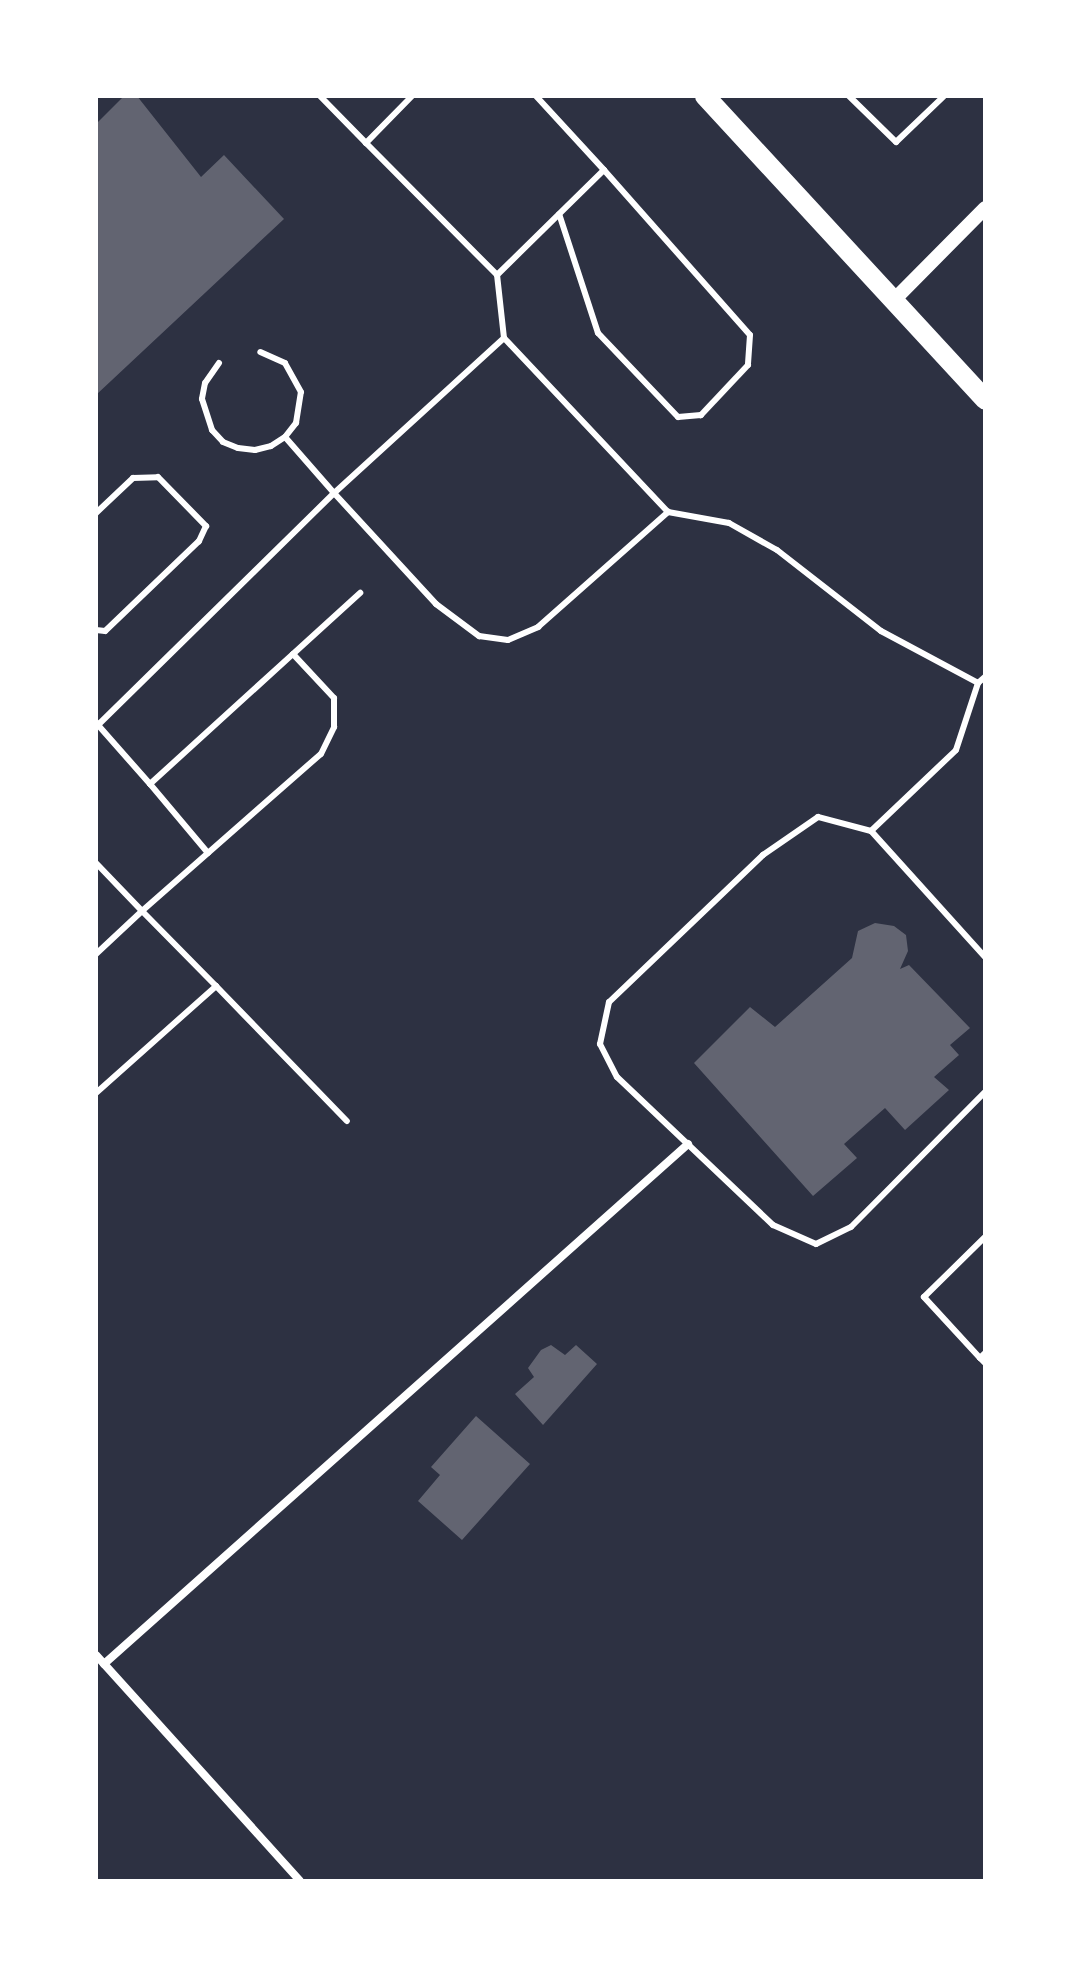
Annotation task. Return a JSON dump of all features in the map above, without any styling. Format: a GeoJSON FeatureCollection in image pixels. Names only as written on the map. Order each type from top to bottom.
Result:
{"type":"FeatureCollection","features":[{"type":"Feature","properties":{"kind":"main road"},"geometry":{"type":"LineString","coordinates":[[705,96],[985,399]]}},
{"type":"Feature","properties":{"kind":"street"},"geometry":{"type":"LineString","coordinates":[[894,300],[985,208]]}},
{"type":"Feature","properties":{"kind":"street"},"geometry":{"type":"LineString","coordinates":[[104,1664],[688,1144]]}},
{"type":"Feature","properties":{"kind":"street"},"geometry":{"type":"LineString","coordinates":[[96,1655],[300,1881]]}},
{"type":"Feature","properties":{"kind":"lane"},"geometry":{"type":"LineString","coordinates":[[320,96],[497,275],[504,338],[668,512],[729,523],[777,550],[881,631],[978,683]]}},
{"type":"Feature","properties":{"kind":"lane"},"geometry":{"type":"LineString","coordinates":[[366,143],[412,96]]}},
{"type":"Feature","properties":{"kind":"lane"},"geometry":{"type":"LineString","coordinates":[[536,96],[750,335],[748,365],[701,415],[678,417],[598,333],[559,214]]}},
{"type":"Feature","properties":{"kind":"lane"},"geometry":{"type":"LineString","coordinates":[[849,96],[896,142],[944,96]]}},
{"type":"Feature","properties":{"kind":"lane"},"geometry":{"type":"LineString","coordinates":[[497,275],[604,170]]}},
{"type":"Feature","properties":{"kind":"lane"},"geometry":{"type":"LineString","coordinates":[[208,853],[97,724],[334,493],[504,338]]}},
{"type":"Feature","properties":{"kind":"lane"},"geometry":{"type":"LineString","coordinates":[[219,363],[205,383],[202,399],[212,430],[223,442],[255,450],[285,437],[296,423],[301,392],[285,363],[260,352]]}},
{"type":"Feature","properties":{"kind":"lane"},"geometry":{"type":"LineString","coordinates":[[285,437],[436,604],[479,636],[508,640],[538,627],[668,512]]}},
{"type":"Feature","properties":{"kind":"lane"},"geometry":{"type":"LineString","coordinates":[[96,513],[133,478],[158,477],[206,526],[199,541],[105,631],[96,630]]}},
{"type":"Feature","properties":{"kind":"lane"},"geometry":{"type":"LineString","coordinates":[[150,784],[360,593]]}},
{"type":"Feature","properties":{"kind":"lane"},"geometry":{"type":"LineString","coordinates":[[96,954],[321,754],[334,727],[334,698],[293,654]]}},
{"type":"Feature","properties":{"kind":"lane"},"geometry":{"type":"LineString","coordinates":[[871,831],[956,750],[978,683],[985,677]]}},
{"type":"Feature","properties":{"kind":"lane"},"geometry":{"type":"LineString","coordinates":[[985,957],[871,831],[818,817],[763,855],[609,1002],[600,1044],[617,1077],[773,1225],[816,1244],[851,1227],[985,1092]]}},
{"type":"Feature","properties":{"kind":"lane"},"geometry":{"type":"LineString","coordinates":[[96,863],[347,1121]]}},
{"type":"Feature","properties":{"kind":"lane"},"geometry":{"type":"LineString","coordinates":[[96,1093],[216,986]]}},
{"type":"Feature","properties":{"kind":"lane"},"geometry":{"type":"LineString","coordinates":[[983,1358],[924,1297],[985,1237]]}},
{"type":"Feature","properties":{"kind":"building"},"geometry":{"type":"Polygon","coordinates":[[[124,96],[137,96],[201,177],[224,155],[284,219],[96,395],[96,124],[124,96]]]}},
{"type":"Feature","properties":{"kind":"building"},"geometry":{"type":"Polygon","coordinates":[[[875,923],[894,926],[906,935],[908,951],[900,969],[909,965],[970,1028],[950,1045],[959,1055],[934,1077],[949,1090],[905,1130],[885,1108],[844,1144],[857,1158],[813,1196],[694,1063],[750,1007],[775,1027],[852,958],[858,931],[875,923]]]}},
{"type":"Feature","properties":{"kind":"building"},"geometry":{"type":"Polygon","coordinates":[[[551,1345],[565,1355],[576,1345],[597,1364],[543,1425],[515,1394],[534,1377],[528,1368],[541,1350],[551,1345]]]}},
{"type":"Feature","properties":{"kind":"building"},"geometry":{"type":"Polygon","coordinates":[[[476,1416],[530,1464],[462,1540],[418,1501],[440,1475],[431,1467],[476,1416]]]}}]}
